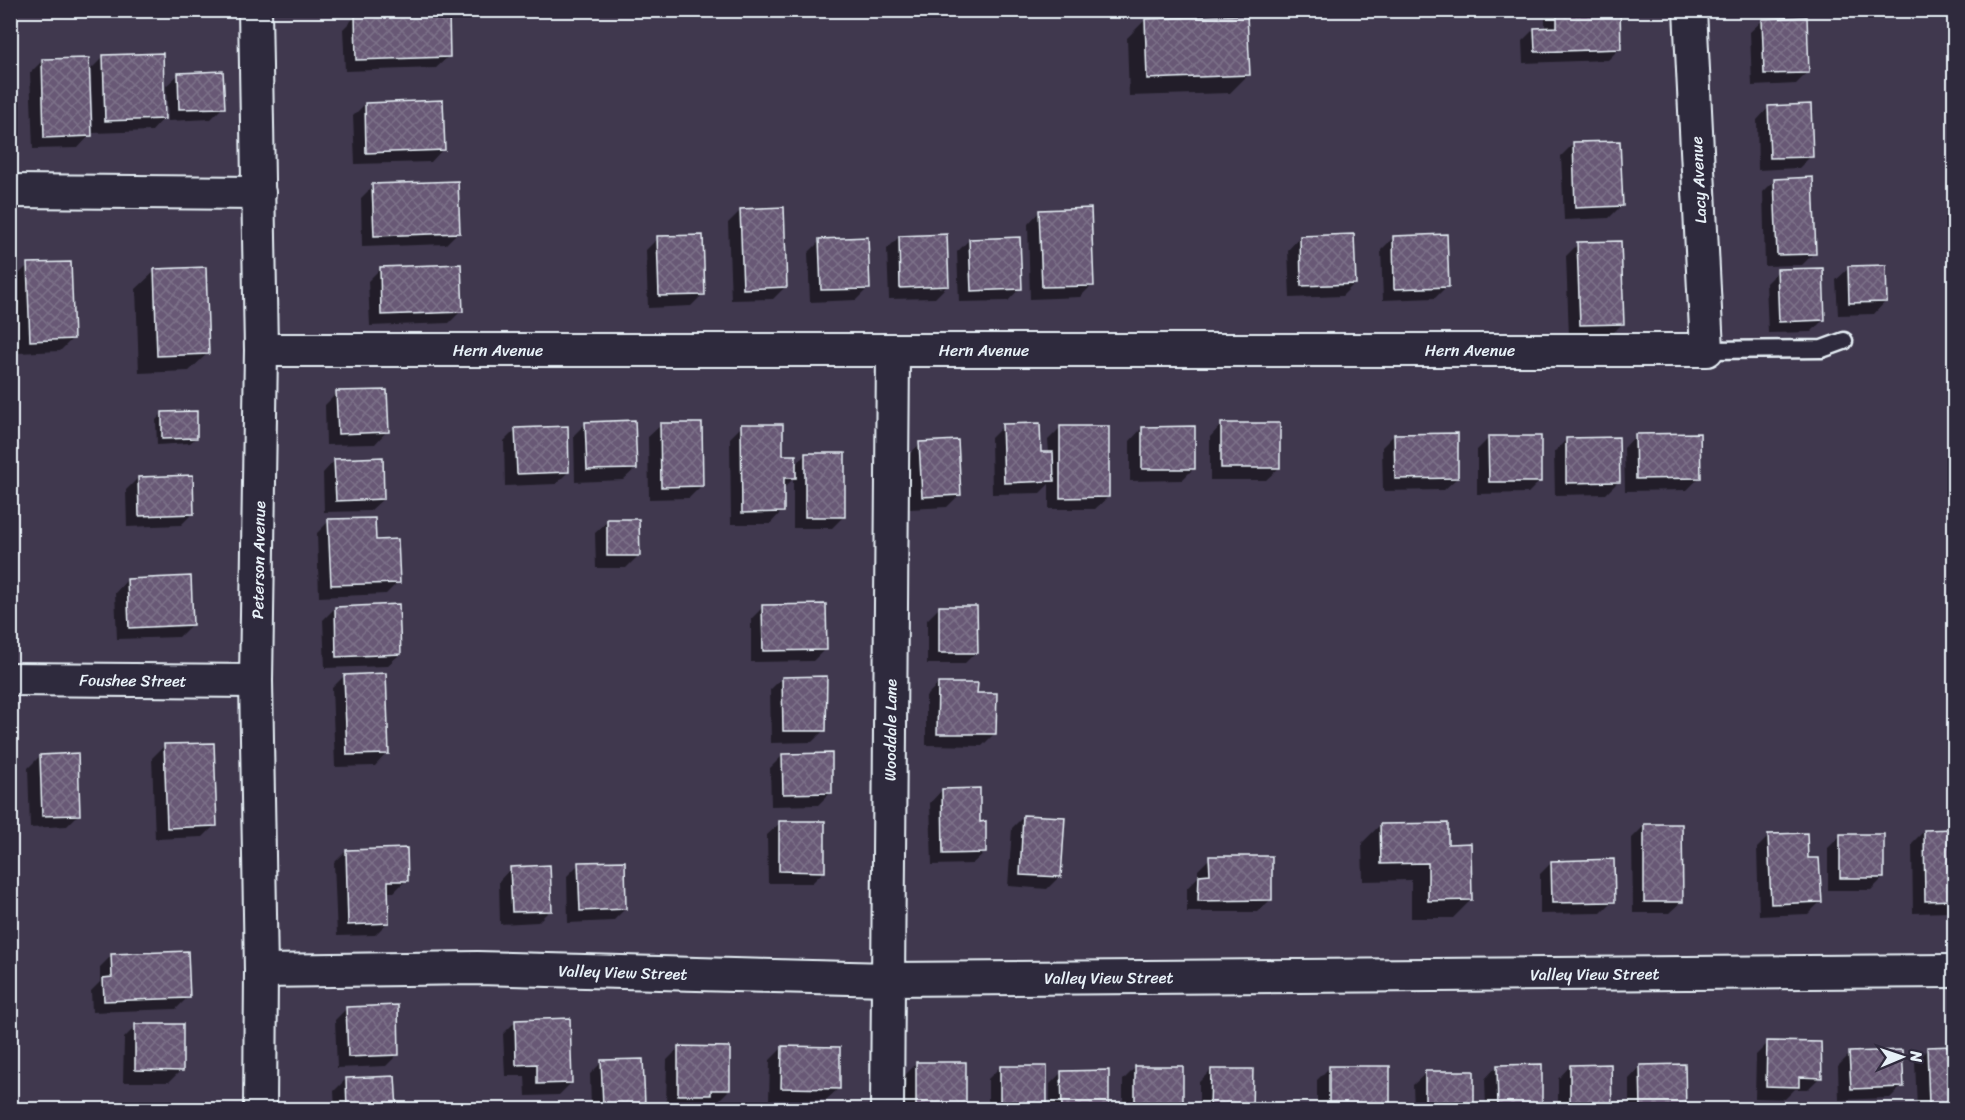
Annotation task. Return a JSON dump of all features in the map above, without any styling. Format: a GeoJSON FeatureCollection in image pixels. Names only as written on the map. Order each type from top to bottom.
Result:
{"type":"FeatureCollection","features":[{"type":"Feature","properties":{"kind":"street","name":"Peterson Avenue"},"geometry":{"type":"LineString","coordinates":[[255,10],[261,350],[256,681],[261,971],[260,1110]]}},
{"type":"Feature","properties":{"kind":"street","name":"Lacy Avenue"},"geometry":{"type":"LineString","coordinates":[[1690,10],[1707,350]]}},
{"type":"Feature","properties":{"kind":"street"},"geometry":{"type":"LineString","coordinates":[[10,191],[260,193]]}},
{"type":"Feature","properties":{"kind":"street","name":"Hern Avenue"},"geometry":{"type":"LineString","coordinates":[[261,350],[893,352],[1707,350]]}},
{"type":"Feature","properties":{"kind":"street","name":"Wooddale Lane"},"geometry":{"type":"LineString","coordinates":[[887,1110],[893,352]]}},
{"type":"Feature","properties":{"kind":"street","name":"Foushee Street"},"geometry":{"type":"LineString","coordinates":[[10,679],[256,681]]}},
{"type":"Feature","properties":{"kind":"street","name":"Valley View Street"},"geometry":{"type":"LineString","coordinates":[[261,971],[477,968],[887,979],[1954,971]]}},
{"type":"Feature","properties":{"kind":"lane"},"geometry":{"type":"LineString","coordinates":[[1707,350],[1822,349],[1844,341]]}},
{"type":"Feature","properties":{"kind":"building"},"geometry":{"type":"Polygon","coordinates":[[[1557,10],[1620,10],[1621,49],[1535,52],[1534,28],[1557,27],[1557,10]]]}},
{"type":"Feature","properties":{"kind":"building"},"geometry":{"type":"Polygon","coordinates":[[[449,12],[450,57],[356,60],[355,15],[449,12]]]}},
{"type":"Feature","properties":{"kind":"building"},"geometry":{"type":"Polygon","coordinates":[[[1247,15],[1250,75],[1147,79],[1145,19],[1247,15]]]}},
{"type":"Feature","properties":{"kind":"building"},"geometry":{"type":"Polygon","coordinates":[[[1807,17],[1809,73],[1764,74],[1762,19],[1807,17]]]}},
{"type":"Feature","properties":{"kind":"building"},"geometry":{"type":"Polygon","coordinates":[[[163,53],[165,119],[105,121],[103,55],[163,53]]]}},
{"type":"Feature","properties":{"kind":"building"},"geometry":{"type":"Polygon","coordinates":[[[89,58],[92,136],[44,138],[42,59],[89,58]]]}},
{"type":"Feature","properties":{"kind":"building"},"geometry":{"type":"Polygon","coordinates":[[[223,71],[225,108],[179,109],[178,73],[223,71]]]}},
{"type":"Feature","properties":{"kind":"building"},"geometry":{"type":"Polygon","coordinates":[[[443,100],[445,150],[366,153],[365,103],[443,100]]]}},
{"type":"Feature","properties":{"kind":"building"},"geometry":{"type":"Polygon","coordinates":[[[1811,104],[1813,157],[1770,158],[1768,106],[1811,104]]]}},
{"type":"Feature","properties":{"kind":"building"},"geometry":{"type":"Polygon","coordinates":[[[1620,141],[1623,206],[1575,208],[1573,142],[1620,141]]]}},
{"type":"Feature","properties":{"kind":"building"},"geometry":{"type":"Polygon","coordinates":[[[1813,177],[1816,254],[1777,255],[1774,179],[1813,177]]]}},
{"type":"Feature","properties":{"kind":"building"},"geometry":{"type":"Polygon","coordinates":[[[458,181],[460,233],[374,236],[372,184],[458,181]]]}},
{"type":"Feature","properties":{"kind":"building"},"geometry":{"type":"Polygon","coordinates":[[[784,207],[787,287],[743,289],[740,209],[784,207]]]}},
{"type":"Feature","properties":{"kind":"building"},"geometry":{"type":"Polygon","coordinates":[[[1091,208],[1094,286],[1042,287],[1039,210],[1091,208]]]}},
{"type":"Feature","properties":{"kind":"building"},"geometry":{"type":"Polygon","coordinates":[[[947,234],[949,286],[900,288],[899,236],[947,234]]]}},
{"type":"Feature","properties":{"kind":"building"},"geometry":{"type":"Polygon","coordinates":[[[1354,234],[1356,284],[1301,286],[1300,236],[1354,234]]]}},
{"type":"Feature","properties":{"kind":"building"},"geometry":{"type":"Polygon","coordinates":[[[1447,234],[1449,287],[1394,289],[1393,236],[1447,234]]]}},
{"type":"Feature","properties":{"kind":"building"},"geometry":{"type":"Polygon","coordinates":[[[703,235],[705,295],[659,296],[657,236],[703,235]]]}},
{"type":"Feature","properties":{"kind":"building"},"geometry":{"type":"Polygon","coordinates":[[[868,237],[870,289],[821,290],[819,239],[868,237]]]}},
{"type":"Feature","properties":{"kind":"building"},"geometry":{"type":"Polygon","coordinates":[[[1020,237],[1022,289],[971,291],[969,239],[1020,237]]]}},
{"type":"Feature","properties":{"kind":"building"},"geometry":{"type":"Polygon","coordinates":[[[1621,241],[1624,324],[1580,325],[1577,242],[1621,241]]]}},
{"type":"Feature","properties":{"kind":"building"},"geometry":{"type":"Polygon","coordinates":[[[71,262],[74,339],[30,341],[27,263],[71,262]]]}},
{"type":"Feature","properties":{"kind":"building"},"geometry":{"type":"Polygon","coordinates":[[[461,264],[463,312],[381,315],[380,267],[461,264]]]}},
{"type":"Feature","properties":{"kind":"building"},"geometry":{"type":"Polygon","coordinates":[[[1886,265],[1887,302],[1849,303],[1848,266],[1886,265]]]}},
{"type":"Feature","properties":{"kind":"building"},"geometry":{"type":"Polygon","coordinates":[[[206,267],[209,354],[157,356],[154,269],[206,267]]]}},
{"type":"Feature","properties":{"kind":"building"},"geometry":{"type":"Polygon","coordinates":[[[1823,268],[1825,320],[1779,322],[1777,269],[1823,268]]]}},
{"type":"Feature","properties":{"kind":"building"},"geometry":{"type":"Polygon","coordinates":[[[387,390],[389,432],[338,434],[336,391],[387,390]]]}},
{"type":"Feature","properties":{"kind":"building"},"geometry":{"type":"Polygon","coordinates":[[[197,411],[197,438],[162,439],[162,412],[197,411]]]}},
{"type":"Feature","properties":{"kind":"building"},"geometry":{"type":"Polygon","coordinates":[[[635,420],[637,469],[587,470],[585,422],[635,420]]]}},
{"type":"Feature","properties":{"kind":"building"},"geometry":{"type":"Polygon","coordinates":[[[660,423],[702,423],[703,486],[661,487],[660,423]]]}},
{"type":"Feature","properties":{"kind":"building"},"geometry":{"type":"Polygon","coordinates":[[[1040,423],[1041,452],[1053,452],[1054,481],[1004,483],[1002,424],[1040,423]]]}},
{"type":"Feature","properties":{"kind":"building"},"geometry":{"type":"Polygon","coordinates":[[[1221,423],[1280,423],[1280,468],[1221,468],[1221,423]]]}},
{"type":"Feature","properties":{"kind":"building"},"geometry":{"type":"Polygon","coordinates":[[[741,424],[783,424],[783,455],[796,455],[796,478],[784,478],[784,512],[742,513],[741,424]]]}},
{"type":"Feature","properties":{"kind":"building"},"geometry":{"type":"Polygon","coordinates":[[[568,426],[569,472],[517,474],[515,428],[568,426]]]}},
{"type":"Feature","properties":{"kind":"building"},"geometry":{"type":"Polygon","coordinates":[[[1060,426],[1109,426],[1109,497],[1060,498],[1060,426]]]}},
{"type":"Feature","properties":{"kind":"building"},"geometry":{"type":"Polygon","coordinates":[[[1195,426],[1195,469],[1142,469],[1142,427],[1195,426]]]}},
{"type":"Feature","properties":{"kind":"building"},"geometry":{"type":"Polygon","coordinates":[[[1458,433],[1458,478],[1395,479],[1394,434],[1458,433]]]}},
{"type":"Feature","properties":{"kind":"building"},"geometry":{"type":"Polygon","coordinates":[[[1700,433],[1701,478],[1636,479],[1635,434],[1700,433]]]}},
{"type":"Feature","properties":{"kind":"building"},"geometry":{"type":"Polygon","coordinates":[[[1488,436],[1541,436],[1541,482],[1489,482],[1488,436]]]}},
{"type":"Feature","properties":{"kind":"building"},"geometry":{"type":"Polygon","coordinates":[[[1619,437],[1620,482],[1566,483],[1566,438],[1619,437]]]}},
{"type":"Feature","properties":{"kind":"building"},"geometry":{"type":"Polygon","coordinates":[[[958,440],[961,495],[922,497],[919,442],[958,440]]]}},
{"type":"Feature","properties":{"kind":"building"},"geometry":{"type":"Polygon","coordinates":[[[805,453],[845,453],[845,517],[805,517],[805,453]]]}},
{"type":"Feature","properties":{"kind":"building"},"geometry":{"type":"Polygon","coordinates":[[[383,457],[384,499],[336,501],[334,459],[383,457]]]}},
{"type":"Feature","properties":{"kind":"building"},"geometry":{"type":"Polygon","coordinates":[[[193,475],[194,514],[139,516],[138,477],[193,475]]]}},
{"type":"Feature","properties":{"kind":"building"},"geometry":{"type":"Polygon","coordinates":[[[375,518],[376,540],[398,539],[400,583],[331,585],[328,519],[375,518]]]}},
{"type":"Feature","properties":{"kind":"building"},"geometry":{"type":"Polygon","coordinates":[[[607,519],[639,519],[640,556],[607,556],[607,519]]]}},
{"type":"Feature","properties":{"kind":"building"},"geometry":{"type":"Polygon","coordinates":[[[10,553],[15,619],[10,619],[10,553]]]}},
{"type":"Feature","properties":{"kind":"building"},"geometry":{"type":"Polygon","coordinates":[[[191,576],[193,625],[129,628],[127,579],[191,576]]]}},
{"type":"Feature","properties":{"kind":"building"},"geometry":{"type":"Polygon","coordinates":[[[399,604],[401,654],[336,657],[335,607],[399,604]]]}},
{"type":"Feature","properties":{"kind":"building"},"geometry":{"type":"Polygon","coordinates":[[[826,604],[827,650],[763,651],[762,605],[826,604]]]}},
{"type":"Feature","properties":{"kind":"building"},"geometry":{"type":"Polygon","coordinates":[[[939,606],[977,606],[978,653],[939,653],[939,606]]]}},
{"type":"Feature","properties":{"kind":"building"},"geometry":{"type":"Polygon","coordinates":[[[386,673],[389,754],[347,755],[344,675],[386,673]]]}},
{"type":"Feature","properties":{"kind":"building"},"geometry":{"type":"Polygon","coordinates":[[[827,676],[826,731],[783,731],[782,677],[827,676]]]}},
{"type":"Feature","properties":{"kind":"building"},"geometry":{"type":"Polygon","coordinates":[[[938,683],[978,683],[977,693],[997,693],[996,734],[937,734],[938,683]]]}},
{"type":"Feature","properties":{"kind":"building"},"geometry":{"type":"Polygon","coordinates":[[[214,743],[217,826],[167,828],[164,744],[214,743]]]}},
{"type":"Feature","properties":{"kind":"building"},"geometry":{"type":"Polygon","coordinates":[[[10,746],[13,801],[10,801],[10,746]]]}},
{"type":"Feature","properties":{"kind":"building"},"geometry":{"type":"Polygon","coordinates":[[[78,753],[80,815],[42,816],[40,755],[78,753]]]}},
{"type":"Feature","properties":{"kind":"building"},"geometry":{"type":"Polygon","coordinates":[[[832,753],[832,793],[783,794],[782,754],[832,753]]]}},
{"type":"Feature","properties":{"kind":"building"},"geometry":{"type":"Polygon","coordinates":[[[980,788],[980,822],[986,821],[986,853],[943,854],[942,789],[980,788]]]}},
{"type":"Feature","properties":{"kind":"building"},"geometry":{"type":"Polygon","coordinates":[[[1023,815],[1065,817],[1061,877],[1020,875],[1023,815]]]}},
{"type":"Feature","properties":{"kind":"building"},"geometry":{"type":"Polygon","coordinates":[[[779,821],[825,821],[825,872],[779,871],[779,821]]]}},
{"type":"Feature","properties":{"kind":"building"},"geometry":{"type":"Polygon","coordinates":[[[1448,823],[1448,844],[1471,843],[1472,900],[1428,901],[1428,863],[1381,864],[1380,824],[1448,823]]]}},
{"type":"Feature","properties":{"kind":"building"},"geometry":{"type":"Polygon","coordinates":[[[1644,824],[1682,824],[1683,902],[1644,902],[1644,824]]]}},
{"type":"Feature","properties":{"kind":"building"},"geometry":{"type":"Polygon","coordinates":[[[1954,829],[1954,900],[1925,901],[1924,830],[1954,829]]]}},
{"type":"Feature","properties":{"kind":"building"},"geometry":{"type":"Polygon","coordinates":[[[1807,833],[1808,858],[1819,858],[1822,902],[1771,904],[1768,834],[1807,833]]]}},
{"type":"Feature","properties":{"kind":"building"},"geometry":{"type":"Polygon","coordinates":[[[1840,834],[1884,834],[1884,878],[1840,878],[1840,834]]]}},
{"type":"Feature","properties":{"kind":"building"},"geometry":{"type":"Polygon","coordinates":[[[407,848],[408,881],[388,881],[389,923],[348,925],[346,850],[407,848]]]}},
{"type":"Feature","properties":{"kind":"building"},"geometry":{"type":"Polygon","coordinates":[[[1209,856],[1272,856],[1272,900],[1198,901],[1199,875],[1210,874],[1209,856]]]}},
{"type":"Feature","properties":{"kind":"building"},"geometry":{"type":"Polygon","coordinates":[[[1614,859],[1615,902],[1552,903],[1551,861],[1614,859]]]}},
{"type":"Feature","properties":{"kind":"building"},"geometry":{"type":"Polygon","coordinates":[[[625,861],[626,909],[580,911],[578,862],[625,861]]]}},
{"type":"Feature","properties":{"kind":"building"},"geometry":{"type":"Polygon","coordinates":[[[550,865],[552,911],[512,912],[510,867],[550,865]]]}},
{"type":"Feature","properties":{"kind":"building"},"geometry":{"type":"Polygon","coordinates":[[[188,951],[190,998],[104,1001],[103,978],[112,977],[111,954],[188,951]]]}},
{"type":"Feature","properties":{"kind":"building"},"geometry":{"type":"Polygon","coordinates":[[[398,1005],[399,1055],[348,1057],[346,1007],[398,1005]]]}},
{"type":"Feature","properties":{"kind":"building"},"geometry":{"type":"Polygon","coordinates":[[[570,1018],[572,1083],[537,1084],[537,1064],[516,1065],[515,1020],[570,1018]]]}},
{"type":"Feature","properties":{"kind":"building"},"geometry":{"type":"Polygon","coordinates":[[[135,1024],[183,1024],[183,1071],[135,1070],[135,1024]]]}},
{"type":"Feature","properties":{"kind":"building"},"geometry":{"type":"Polygon","coordinates":[[[1767,1041],[1821,1042],[1822,1078],[1799,1077],[1799,1087],[1766,1086],[1767,1041]]]}},
{"type":"Feature","properties":{"kind":"building"},"geometry":{"type":"Polygon","coordinates":[[[678,1046],[730,1047],[730,1090],[711,1090],[711,1095],[678,1095],[678,1046]]]}},
{"type":"Feature","properties":{"kind":"building"},"geometry":{"type":"Polygon","coordinates":[[[782,1046],[840,1047],[840,1089],[781,1088],[782,1046]]]}},
{"type":"Feature","properties":{"kind":"building"},"geometry":{"type":"Polygon","coordinates":[[[1954,1046],[1954,1104],[1929,1105],[1927,1047],[1954,1046]]]}},
{"type":"Feature","properties":{"kind":"building"},"geometry":{"type":"Polygon","coordinates":[[[1902,1050],[1904,1087],[1851,1089],[1849,1052],[1902,1050]]]}},
{"type":"Feature","properties":{"kind":"building"},"geometry":{"type":"Polygon","coordinates":[[[643,1059],[645,1104],[603,1106],[601,1060],[643,1059]]]}},
{"type":"Feature","properties":{"kind":"building"},"geometry":{"type":"Polygon","coordinates":[[[916,1062],[966,1062],[966,1105],[916,1106],[916,1062]]]}},
{"type":"Feature","properties":{"kind":"building"},"geometry":{"type":"Polygon","coordinates":[[[1542,1064],[1542,1110],[1498,1110],[1497,1065],[1542,1064]]]}},
{"type":"Feature","properties":{"kind":"building"},"geometry":{"type":"Polygon","coordinates":[[[1611,1064],[1612,1110],[1570,1110],[1570,1065],[1611,1064]]]}},
{"type":"Feature","properties":{"kind":"building"},"geometry":{"type":"Polygon","coordinates":[[[1685,1064],[1686,1110],[1641,1110],[1640,1065],[1685,1064]]]}},
{"type":"Feature","properties":{"kind":"building"},"geometry":{"type":"Polygon","coordinates":[[[1000,1066],[1047,1066],[1047,1109],[1000,1109],[1000,1066]]]}},
{"type":"Feature","properties":{"kind":"building"},"geometry":{"type":"Polygon","coordinates":[[[1135,1066],[1183,1066],[1183,1110],[1135,1110],[1135,1066]]]}},
{"type":"Feature","properties":{"kind":"building"},"geometry":{"type":"Polygon","coordinates":[[[1329,1066],[1390,1066],[1390,1108],[1329,1108],[1329,1066]]]}},
{"type":"Feature","properties":{"kind":"building"},"geometry":{"type":"Polygon","coordinates":[[[1211,1069],[1253,1069],[1252,1110],[1210,1110],[1211,1069]]]}},
{"type":"Feature","properties":{"kind":"building"},"geometry":{"type":"Polygon","coordinates":[[[1109,1070],[1109,1110],[1062,1110],[1061,1071],[1109,1070]]]}},
{"type":"Feature","properties":{"kind":"building"},"geometry":{"type":"Polygon","coordinates":[[[1425,1071],[1474,1071],[1474,1110],[1425,1110],[1425,1071]]]}},
{"type":"Feature","properties":{"kind":"building"},"geometry":{"type":"Polygon","coordinates":[[[395,1076],[397,1110],[347,1110],[346,1078],[395,1076]]]}}]}
